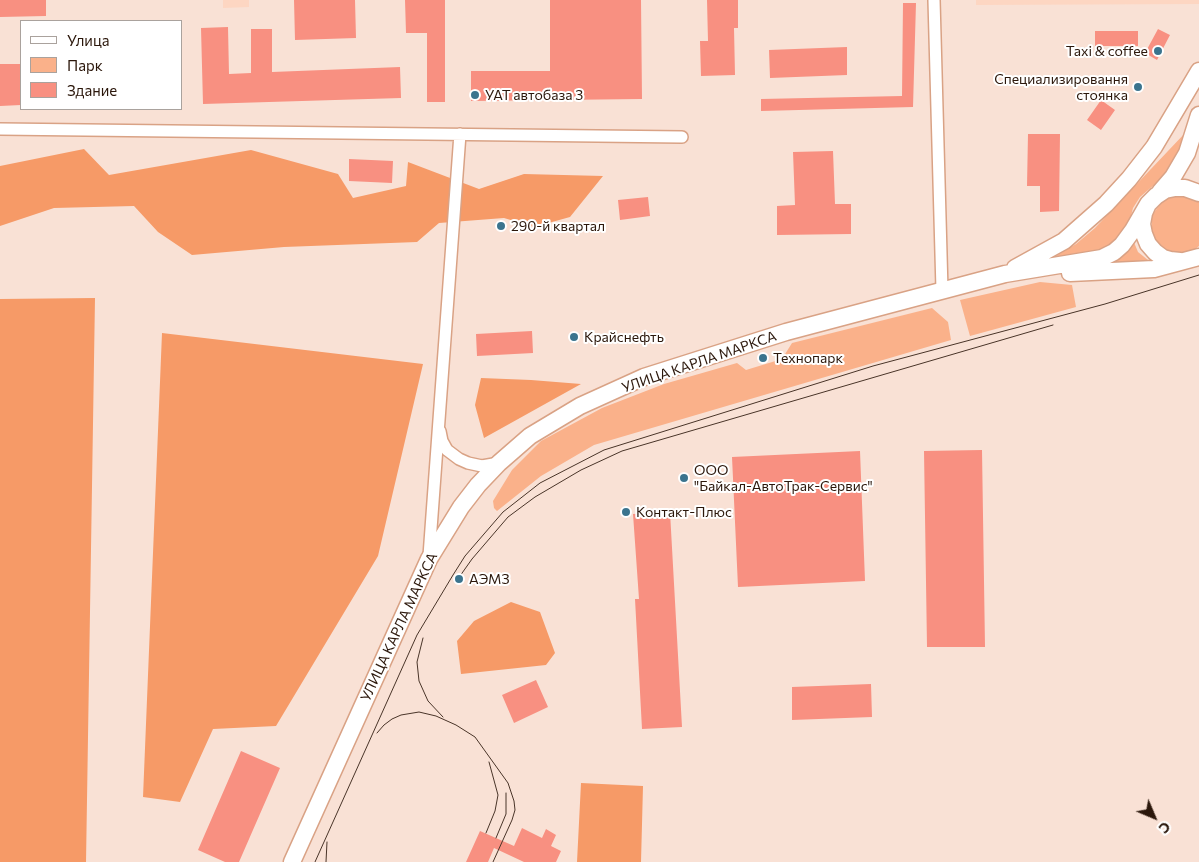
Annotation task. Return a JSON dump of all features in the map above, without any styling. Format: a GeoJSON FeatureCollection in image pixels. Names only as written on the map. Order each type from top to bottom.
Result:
{"type":"FeatureCollection","features":[{"type":"Feature","properties":{"kind":"street"},"geometry":{"type":"LineString","coordinates":[[934,0],[942,290]]}},
{"type":"Feature","properties":{"kind":"street"},"geometry":{"type":"LineString","coordinates":[[1005,274],[1064,241],[1106,204],[1154,147],[1199,71]]}},
{"type":"Feature","properties":{"kind":"street","name":"УЛИЦА КАРЛА МАРКСА"},"geometry":{"type":"LineString","coordinates":[[292,862],[429,559],[461,506],[478,485],[499,463],[530,436],[580,406],[644,377],[786,332],[1005,274],[1089,262],[1108,256],[1118,249],[1128,237],[1152,200],[1179,167],[1190,144],[1199,115]]}},
{"type":"Feature","properties":{"kind":"street"},"geometry":{"type":"LineString","coordinates":[[0,129],[682,137]]}},
{"type":"Feature","properties":{"kind":"street"},"geometry":{"type":"LineString","coordinates":[[429,559],[460,134]]}},
{"type":"Feature","properties":{"kind":"street"},"geometry":{"type":"LineString","coordinates":[[1197,257],[1170,260],[1154,252],[1148,244],[1142,224],[1144,213],[1152,200],[1165,190],[1185,188],[1199,193]]}},
{"type":"Feature","properties":{"kind":"street","name":"УЛИЦА КАРЛА МАРКСА"},"geometry":{"type":"LineString","coordinates":[[1005,274],[1154,269],[1197,257]]}},
{"type":"Feature","properties":{"kind":"street"},"geometry":{"type":"LineString","coordinates":[[438,424],[442,441],[448,450],[459,459],[482,466],[499,463]]}},
{"type":"Feature","properties":{"kind":"shaded area"},"geometry":{"type":"Polygon","coordinates":[[[223,0],[249,0],[249,7],[223,8],[223,0]]]}},
{"type":"Feature","properties":{"kind":"shaded area"},"geometry":{"type":"Polygon","coordinates":[[[976,0],[1199,0],[1199,4],[976,5],[976,0]]]}},
{"type":"Feature","properties":{"kind":"shaded area"},"geometry":{"type":"Polygon","coordinates":[[[84,149],[109,175],[251,150],[338,174],[353,198],[406,186],[408,162],[479,189],[524,174],[603,176],[570,217],[534,227],[504,218],[439,223],[417,242],[284,247],[192,255],[158,232],[134,206],[54,208],[0,226],[0,166],[84,149]]]}},
{"type":"Feature","properties":{"kind":"shaded area"},"geometry":{"type":"Polygon","coordinates":[[[95,298],[86,862],[0,862],[0,299],[95,298]]]}},
{"type":"Feature","properties":{"kind":"shaded area"},"geometry":{"type":"Polygon","coordinates":[[[162,333],[423,364],[378,556],[276,726],[213,729],[180,802],[143,797],[162,333]]]}},
{"type":"Feature","properties":{"kind":"shaded area"},"geometry":{"type":"Polygon","coordinates":[[[481,378],[581,384],[484,438],[475,405],[481,378]]]}},
{"type":"Feature","properties":{"kind":"shaded area"},"geometry":{"type":"Polygon","coordinates":[[[511,602],[540,612],[555,653],[546,665],[461,674],[457,641],[474,621],[511,602]]]}},
{"type":"Feature","properties":{"kind":"shaded area"},"geometry":{"type":"Polygon","coordinates":[[[581,783],[643,786],[641,862],[577,862],[581,783]]]}},
{"type":"Feature","properties":{"kind":"green space"},"geometry":{"type":"Polygon","coordinates":[[[1186,132],[1185,143],[1169,172],[1140,197],[1133,208],[1129,224],[1111,247],[1075,258],[1056,256],[1076,244],[1095,228],[1186,132]]]}},
{"type":"Feature","properties":{"kind":"green space"},"geometry":{"type":"Polygon","coordinates":[[[1175,195],[1182,195],[1199,202],[1199,246],[1194,250],[1183,253],[1171,252],[1160,246],[1153,236],[1152,229],[1152,216],[1155,211],[1163,201],[1175,195]]]}},
{"type":"Feature","properties":{"kind":"green space"},"geometry":{"type":"Polygon","coordinates":[[[1133,240],[1138,252],[1148,260],[1106,264],[1133,240]]]}},
{"type":"Feature","properties":{"kind":"green space"},"geometry":{"type":"Polygon","coordinates":[[[1040,282],[1072,285],[1076,307],[970,336],[960,300],[1040,282]]]}},
{"type":"Feature","properties":{"kind":"green space"},"geometry":{"type":"Polygon","coordinates":[[[932,308],[948,322],[951,340],[594,445],[541,476],[497,511],[494,508],[493,501],[512,470],[541,441],[602,408],[664,384],[737,363],[746,370],[782,359],[792,343],[932,308]]]}},
{"type":"Feature","properties":{"kind":"building"},"geometry":{"type":"Polygon","coordinates":[[[0,0],[46,0],[46,16],[0,17],[0,0]]]}},
{"type":"Feature","properties":{"kind":"building"},"geometry":{"type":"Polygon","coordinates":[[[294,0],[355,0],[356,38],[295,40],[294,0]]]}},
{"type":"Feature","properties":{"kind":"building"},"geometry":{"type":"Polygon","coordinates":[[[405,0],[445,0],[445,102],[427,102],[427,33],[406,33],[405,0]]]}},
{"type":"Feature","properties":{"kind":"building"},"geometry":{"type":"Polygon","coordinates":[[[550,0],[641,0],[642,99],[471,101],[471,71],[550,71],[550,0]]]}},
{"type":"Feature","properties":{"kind":"building"},"geometry":{"type":"Polygon","coordinates":[[[707,0],[738,0],[738,28],[734,28],[735,75],[701,76],[700,41],[708,41],[707,0]]]}},
{"type":"Feature","properties":{"kind":"building"},"geometry":{"type":"Polygon","coordinates":[[[903,3],[916,3],[913,107],[761,111],[761,99],[902,96],[903,3]]]}},
{"type":"Feature","properties":{"kind":"building"},"geometry":{"type":"Polygon","coordinates":[[[228,27],[229,74],[251,73],[251,29],[272,29],[272,72],[400,67],[401,98],[203,104],[201,28],[228,27]]]}},
{"type":"Feature","properties":{"kind":"building"},"geometry":{"type":"Polygon","coordinates":[[[1158,29],[1170,35],[1157,60],[1145,53],[1158,29]]]}},
{"type":"Feature","properties":{"kind":"building"},"geometry":{"type":"Polygon","coordinates":[[[1095,31],[1138,31],[1138,46],[1095,46],[1095,31]]]}},
{"type":"Feature","properties":{"kind":"building"},"geometry":{"type":"Polygon","coordinates":[[[847,47],[847,75],[770,78],[769,50],[847,47]]]}},
{"type":"Feature","properties":{"kind":"building"},"geometry":{"type":"Polygon","coordinates":[[[0,64],[20,64],[20,105],[0,106],[0,64]]]}},
{"type":"Feature","properties":{"kind":"building"},"geometry":{"type":"Polygon","coordinates":[[[1101,100],[1115,110],[1101,130],[1087,120],[1101,100]]]}},
{"type":"Feature","properties":{"kind":"building"},"geometry":{"type":"Polygon","coordinates":[[[1028,134],[1060,134],[1059,211],[1040,212],[1040,186],[1027,186],[1028,134]]]}},
{"type":"Feature","properties":{"kind":"building"},"geometry":{"type":"Polygon","coordinates":[[[833,151],[835,204],[851,204],[851,234],[777,235],[777,206],[795,205],[793,152],[833,151]]]}},
{"type":"Feature","properties":{"kind":"building"},"geometry":{"type":"Polygon","coordinates":[[[349,159],[393,161],[392,183],[349,181],[349,159]]]}},
{"type":"Feature","properties":{"kind":"building"},"geometry":{"type":"Polygon","coordinates":[[[648,197],[650,216],[620,220],[618,200],[648,197]]]}},
{"type":"Feature","properties":{"kind":"building"},"geometry":{"type":"Polygon","coordinates":[[[532,331],[533,353],[477,356],[476,334],[532,331]]]}},
{"type":"Feature","properties":{"kind":"building"},"geometry":{"type":"Polygon","coordinates":[[[982,450],[985,647],[927,647],[924,451],[982,450]]]}},
{"type":"Feature","properties":{"kind":"building"},"geometry":{"type":"Polygon","coordinates":[[[860,451],[865,581],[738,587],[732,457],[860,451]]]}},
{"type":"Feature","properties":{"kind":"building"},"geometry":{"type":"Polygon","coordinates":[[[670,512],[682,727],[642,729],[635,599],[639,599],[633,514],[670,512]]]}},
{"type":"Feature","properties":{"kind":"building"},"geometry":{"type":"Polygon","coordinates":[[[536,680],[548,707],[514,723],[502,695],[536,680]]]}},
{"type":"Feature","properties":{"kind":"building"},"geometry":{"type":"Polygon","coordinates":[[[871,684],[872,717],[792,720],[792,687],[871,684]]]}},
{"type":"Feature","properties":{"kind":"building"},"geometry":{"type":"Polygon","coordinates":[[[241,751],[280,768],[239,862],[225,862],[198,850],[241,751]]]}},
{"type":"Feature","properties":{"kind":"building"},"geometry":{"type":"Polygon","coordinates":[[[522,828],[542,838],[546,829],[556,835],[551,846],[561,851],[556,862],[524,862],[494,848],[488,862],[466,862],[480,831],[514,846],[522,828]]]}},
{"type":"Feature","properties":{"kind":"tram line"},"geometry":{"type":"LineString","coordinates":[[315,862],[417,635],[465,556],[503,512],[540,483],[604,450],[873,366],[1105,304],[1199,275]]}},
{"type":"Feature","properties":{"kind":"tram line"},"geometry":{"type":"LineString","coordinates":[[460,576],[508,517],[535,497],[581,470],[622,451],[1053,325]]}},
{"type":"Feature","properties":{"kind":"tram line"},"geometry":{"type":"LineString","coordinates":[[423,638],[417,662],[419,681],[428,701],[443,717]]}},
{"type":"Feature","properties":{"kind":"tram line"},"geometry":{"type":"LineString","coordinates":[[377,733],[392,719],[401,715],[419,712],[436,716],[456,725],[475,737],[508,783],[514,801],[515,810],[512,820],[493,862]]}},
{"type":"Feature","properties":{"kind":"tram line"},"geometry":{"type":"LineString","coordinates":[[486,833],[495,811],[498,795],[489,762]]}},
{"type":"Feature","properties":{"kind":"tram line"},"geometry":{"type":"LineString","coordinates":[[496,838],[506,814],[506,793]]}},
{"type":"Feature","properties":{"kind":"tram line"},"geometry":{"type":"LineString","coordinates":[[326,862],[327,842]]}},
{"type":"Feature","properties":{"kind":"place","name":"Taxi & coffee"},"geometry":{"type":"Point","coordinates":[1158,51]}},
{"type":"Feature","properties":{"kind":"place","name":"Специализировання стоянка"},"geometry":{"type":"Point","coordinates":[1138,87]}},
{"type":"Feature","properties":{"kind":"place","name":"УАТ автобаза 3"},"geometry":{"type":"Point","coordinates":[475,95]}},
{"type":"Feature","properties":{"kind":"place","name":"290-й квартал"},"geometry":{"type":"Point","coordinates":[501,226]}},
{"type":"Feature","properties":{"kind":"place","name":"Крайснефть"},"geometry":{"type":"Point","coordinates":[574,337]}},
{"type":"Feature","properties":{"kind":"place","name":"Технопарк"},"geometry":{"type":"Point","coordinates":[763,358]}},
{"type":"Feature","properties":{"kind":"place","name":"ООО \"Байкал-АвтоТрак-Сервис\""},"geometry":{"type":"Point","coordinates":[684,478]}},
{"type":"Feature","properties":{"kind":"place","name":"Контакт-Плюс"},"geometry":{"type":"Point","coordinates":[626,512]}},
{"type":"Feature","properties":{"kind":"place","name":"АЭМЗ"},"geometry":{"type":"Point","coordinates":[459,579]}}]}
